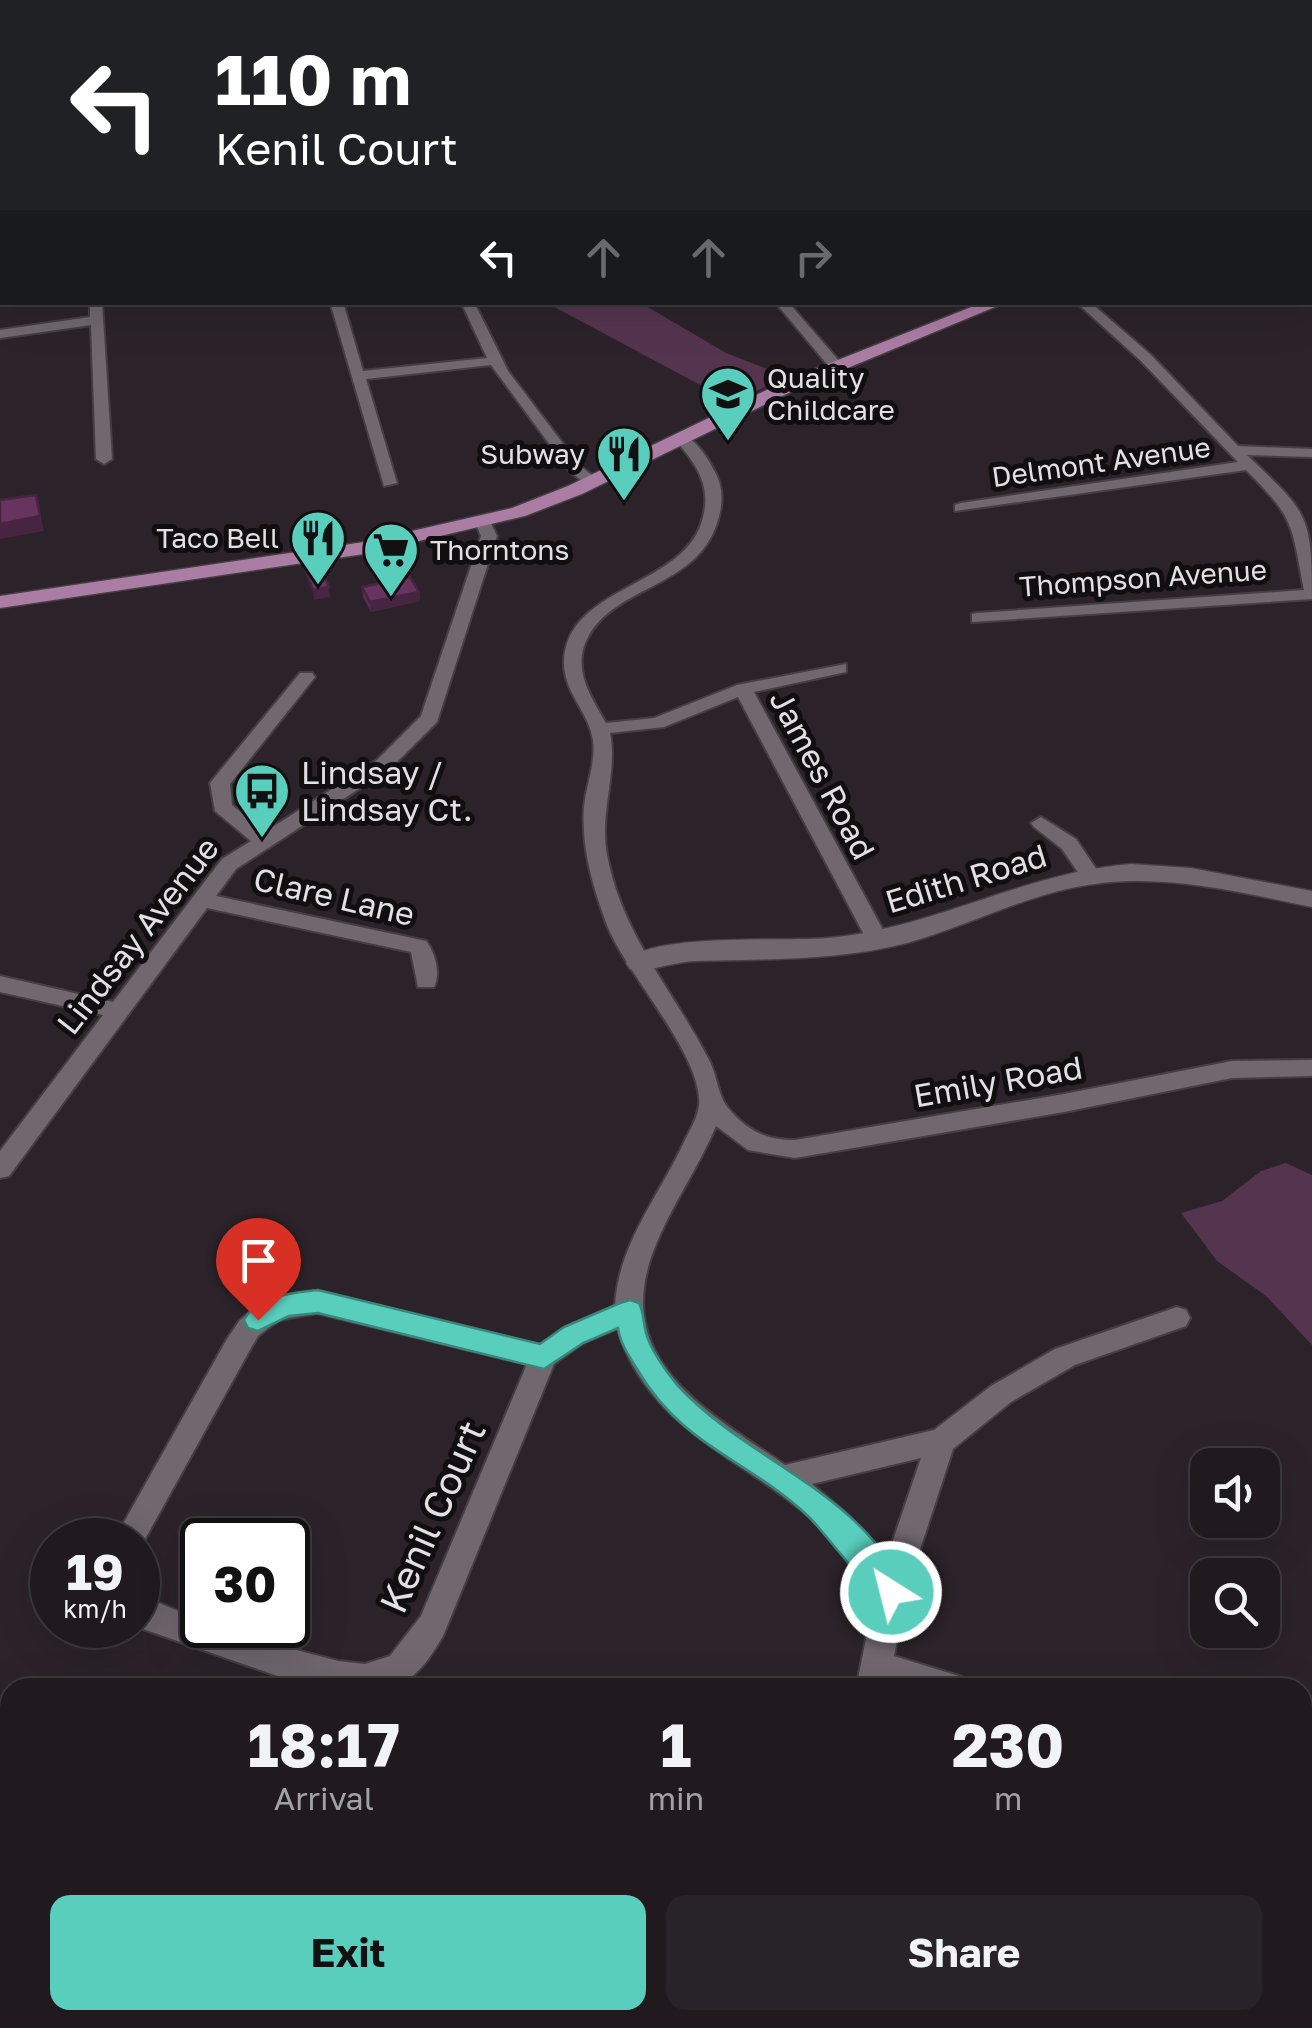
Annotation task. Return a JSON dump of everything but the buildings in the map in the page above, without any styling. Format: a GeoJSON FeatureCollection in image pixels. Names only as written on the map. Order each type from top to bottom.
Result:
{"type":"FeatureCollection","features":[{"type":"Feature","properties":{"kind":"main road"},"geometry":{"type":"LineString","coordinates":[[0,602],[364,548],[483,522],[593,482],[680,437],[836,366],[991,305]]}},
{"type":"Feature","properties":{"kind":"street"},"geometry":{"type":"LineString","coordinates":[[96,305],[104,459]]}},
{"type":"Feature","properties":{"kind":"street"},"geometry":{"type":"LineString","coordinates":[[337,305],[389,482]]}},
{"type":"Feature","properties":{"kind":"street"},"geometry":{"type":"LineString","coordinates":[[468,305],[494,361],[576,469],[593,482]]}},
{"type":"Feature","properties":{"kind":"street"},"geometry":{"type":"LineString","coordinates":[[784,305],[836,366]]}},
{"type":"Feature","properties":{"kind":"street"},"geometry":{"type":"LineString","coordinates":[[1085,305],[1146,358],[1305,518],[1312,592]]}},
{"type":"Feature","properties":{"kind":"street"},"geometry":{"type":"LineString","coordinates":[[0,334],[97,328]]}},
{"type":"Feature","properties":{"kind":"street"},"geometry":{"type":"LineString","coordinates":[[0,346],[97,328]]}},
{"type":"Feature","properties":{"kind":"street"},"geometry":{"type":"LineString","coordinates":[[358,376],[494,361]]}},
{"type":"Feature","properties":{"kind":"street"},"geometry":{"type":"LineString","coordinates":[[680,437],[696,451],[713,485],[712,518],[686,559],[594,619],[579,635],[572,657],[577,689],[603,742],[593,811],[596,845],[619,927],[702,1071],[711,1104],[692,1156],[634,1265],[628,1288],[633,1338],[665,1390],[693,1419],[816,1504],[891,1592]]}},
{"type":"Feature","properties":{"kind":"street","name":"Delmont Avenue"},"geometry":{"type":"LineString","coordinates":[[1234,450],[1312,453]]}},
{"type":"Feature","properties":{"kind":"street","name":"Delmont Avenue"},"geometry":{"type":"LineString","coordinates":[[961,508],[1250,465]]}},
{"type":"Feature","properties":{"kind":"street","name":"Lindsay Avenue"},"geometry":{"type":"LineString","coordinates":[[0,1169],[229,864],[384,764],[430,718],[489,536],[483,522]]}},
{"type":"Feature","properties":{"kind":"street","name":"Thompson Avenue"},"geometry":{"type":"LineString","coordinates":[[978,618],[1312,592]]}},
{"type":"Feature","properties":{"kind":"street"},"geometry":{"type":"LineString","coordinates":[[599,729],[657,724],[744,689],[840,668]]}},
{"type":"Feature","properties":{"kind":"street"},"geometry":{"type":"LineString","coordinates":[[262,840],[222,807],[220,784],[306,677]]}},
{"type":"Feature","properties":{"kind":"street","name":"James Road"},"geometry":{"type":"LineString","coordinates":[[744,689],[878,940]]}},
{"type":"Feature","properties":{"kind":"street"},"geometry":{"type":"LineString","coordinates":[[1040,823],[1070,844],[1091,876]]}},
{"type":"Feature","properties":{"kind":"street","name":"Edith Road"},"geometry":{"type":"LineString","coordinates":[[639,963],[666,952],[878,940],[1091,876],[1175,872],[1312,899]]}},
{"type":"Feature","properties":{"kind":"street","name":"Clare Lane"},"geometry":{"type":"LineString","coordinates":[[200,900],[418,946],[424,952],[426,982]]}},
{"type":"Feature","properties":{"kind":"street"},"geometry":{"type":"LineString","coordinates":[[0,984],[118,1010]]}},
{"type":"Feature","properties":{"kind":"street","name":"Emily Road"},"geometry":{"type":"LineString","coordinates":[[711,1104],[749,1143],[762,1148],[795,1149],[1090,1098],[1224,1067],[1262,1064],[1312,1068]]}},
{"type":"Feature","properties":{"kind":"street"},"geometry":{"type":"LineString","coordinates":[[140,1518],[236,1347],[249,1328],[272,1310],[318,1302],[544,1357],[574,1335],[630,1311]]}},
{"type":"Feature","properties":{"kind":"street"},"geometry":{"type":"LineString","coordinates":[[779,1479],[941,1441],[1002,1394],[1064,1357],[1177,1318]]}},
{"type":"Feature","properties":{"kind":"street","name":"Kenil Court"},"geometry":{"type":"LineString","coordinates":[[375,1678],[404,1665],[432,1626],[544,1357]]}},
{"type":"Feature","properties":{"kind":"street"},"geometry":{"type":"LineString","coordinates":[[874,1676],[891,1592],[941,1441]]}},
{"type":"Feature","properties":{"kind":"street","name":"Kenil Court"},"geometry":{"type":"LineString","coordinates":[[160,1621],[336,1678]]}},
{"type":"Feature","properties":{"kind":"shaded area"},"geometry":{"type":"Polygon","coordinates":[[[551,305],[644,305],[726,353],[788,377],[732,402],[551,305]]]}},
{"type":"Feature","properties":{"kind":"shaded area"},"geometry":{"type":"Polygon","coordinates":[[[1286,1163],[1312,1175],[1312,1345],[1266,1296],[1217,1261],[1181,1213],[1222,1201],[1261,1171],[1286,1163]]]}},
{"type":"Feature","properties":{"kind":"place","name":"Quality Childcare"},"geometry":{"type":"Point","coordinates":[728,443]}},
{"type":"Feature","properties":{"kind":"place","name":"Subway"},"geometry":{"type":"Point","coordinates":[624,503]}},
{"type":"Feature","properties":{"kind":"place","name":"Taco Bell"},"geometry":{"type":"Point","coordinates":[318,587]}},
{"type":"Feature","properties":{"kind":"place","name":"Thorntons"},"geometry":{"type":"Point","coordinates":[391,599]}},
{"type":"Feature","properties":{"kind":"place","name":"Lindsay / Lindsay Ct."},"geometry":{"type":"Point","coordinates":[262,840]}},
{"type":"Feature","properties":{"kind":"route"},"geometry":{"type":"LineString","coordinates":[[258,1320],[284,1305],[318,1302],[544,1357],[574,1335],[630,1311],[633,1338],[665,1390],[693,1419],[816,1504],[858,1548],[891,1592]]}}]}
